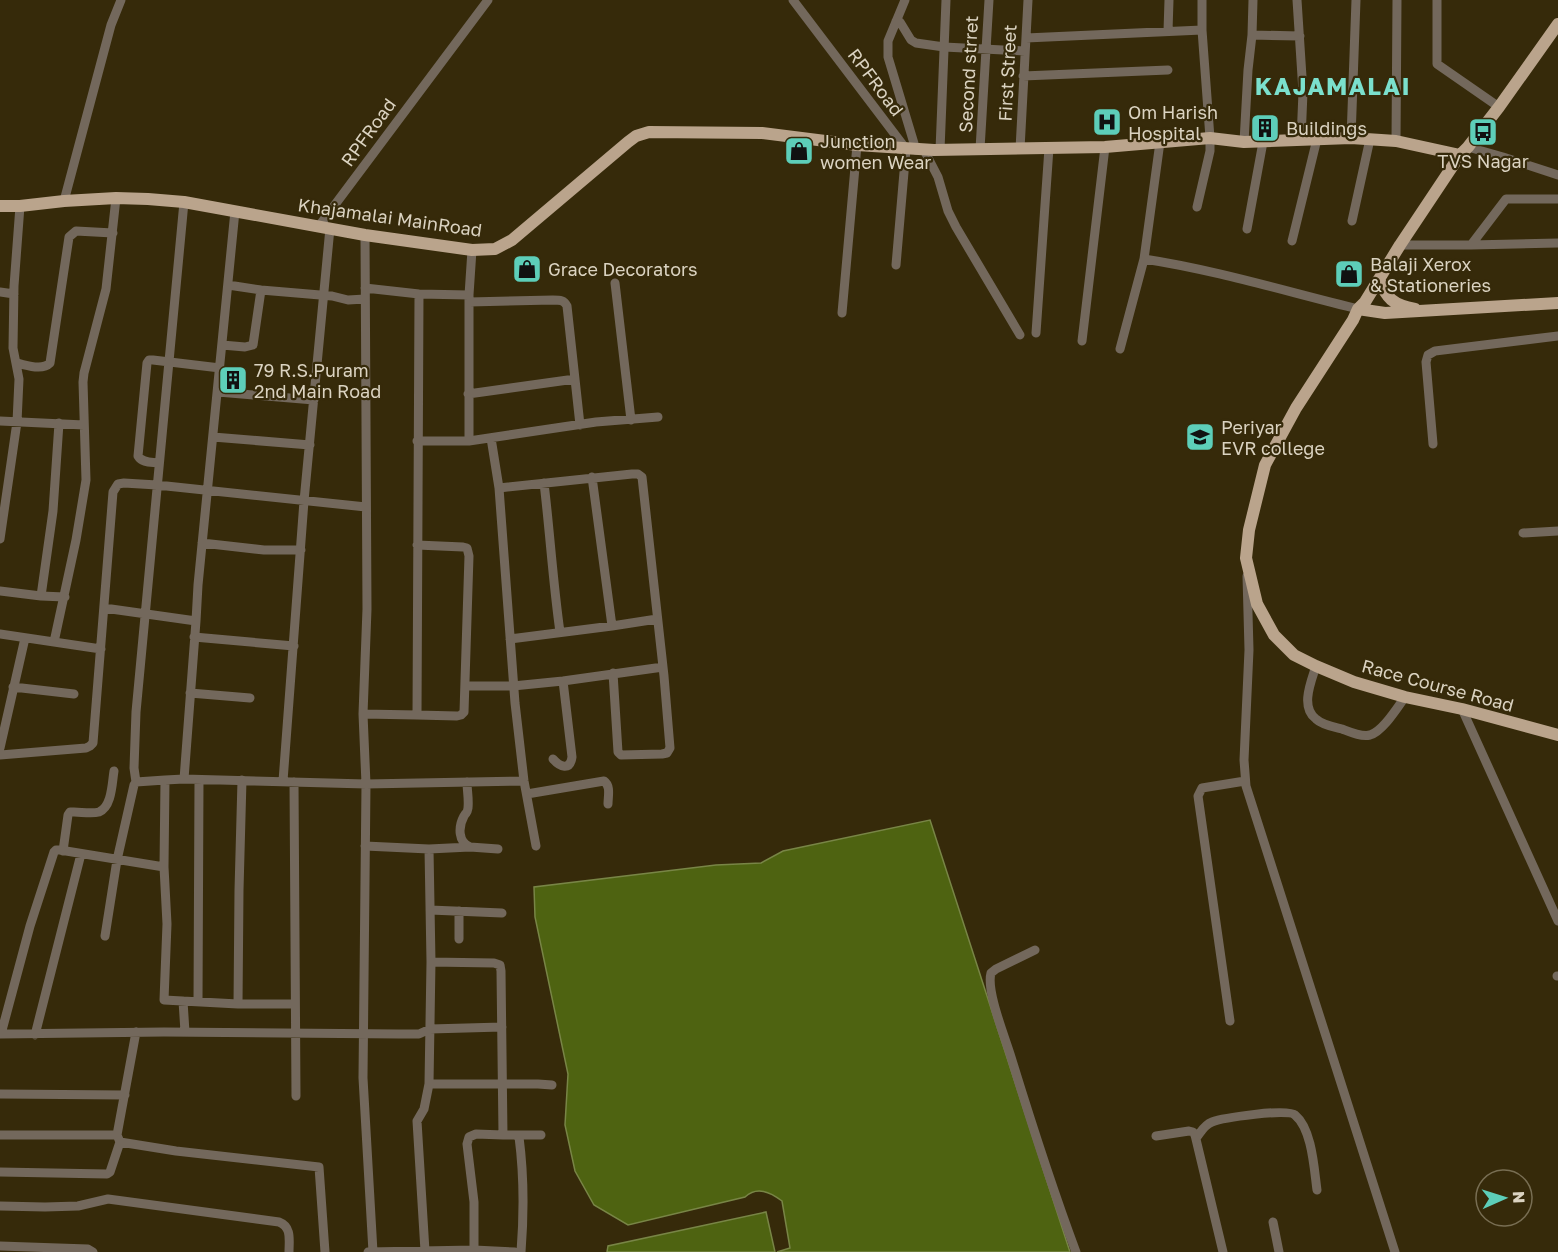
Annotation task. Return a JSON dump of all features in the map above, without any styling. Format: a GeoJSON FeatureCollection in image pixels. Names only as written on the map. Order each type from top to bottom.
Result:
{"type":"FeatureCollection","features":[{"type":"Feature","properties":{"kind":"main road","name":"Race Course Road"},"geometry":{"type":"LineString","coordinates":[[1558,24],[1464,151],[1400,245],[1365,303],[1358,309],[1296,408],[1265,465],[1249,530],[1246,558],[1257,604],[1274,636],[1294,656],[1354,682],[1558,735]]}},
{"type":"Feature","properties":{"kind":"main road","name":"Khajamalai MainRoad"},"geometry":{"type":"LineString","coordinates":[[0,206],[116,198],[184,202],[365,235],[472,250],[495,249],[512,240],[603,161],[643,133],[655,131],[762,133],[915,150],[1105,147],[1210,138],[1263,142],[1351,138],[1396,141],[1464,151]]}},
{"type":"Feature","properties":{"kind":"main road"},"geometry":{"type":"LineString","coordinates":[[1379,279],[1391,300],[1406,307],[1425,310]]}},
{"type":"Feature","properties":{"kind":"main road"},"geometry":{"type":"LineString","coordinates":[[1358,309],[1384,313],[1558,303]]}},
{"type":"Feature","properties":{"kind":"street"},"geometry":{"type":"LineString","coordinates":[[64,201],[111,25],[121,0]]}},
{"type":"Feature","properties":{"kind":"street","name":"RPFRoad"},"geometry":{"type":"LineString","coordinates":[[324,227],[488,0]]}},
{"type":"Feature","properties":{"kind":"street","name":"RPFRoad"},"geometry":{"type":"LineString","coordinates":[[794,0],[915,150]]}},
{"type":"Feature","properties":{"kind":"street"},"geometry":{"type":"LineString","coordinates":[[905,0],[888,41],[888,57],[915,150],[938,177],[948,211],[956,227],[1020,336]]}},
{"type":"Feature","properties":{"kind":"street"},"geometry":{"type":"LineString","coordinates":[[940,150],[946,0]]}},
{"type":"Feature","properties":{"kind":"street","name":"Second strret"},"geometry":{"type":"LineString","coordinates":[[980,149],[989,0]]}},
{"type":"Feature","properties":{"kind":"street","name":"First Street"},"geometry":{"type":"LineString","coordinates":[[1020,149],[1028,0]]}},
{"type":"Feature","properties":{"kind":"street"},"geometry":{"type":"LineString","coordinates":[[1168,0],[1168,31]]}},
{"type":"Feature","properties":{"kind":"street"},"geometry":{"type":"LineString","coordinates":[[1197,207],[1210,152],[1202,0]]}},
{"type":"Feature","properties":{"kind":"street"},"geometry":{"type":"LineString","coordinates":[[1244,142],[1254,0]]}},
{"type":"Feature","properties":{"kind":"street"},"geometry":{"type":"LineString","coordinates":[[1297,0],[1303,92],[1301,140]]}},
{"type":"Feature","properties":{"kind":"street"},"geometry":{"type":"LineString","coordinates":[[1351,138],[1356,0]]}},
{"type":"Feature","properties":{"kind":"street"},"geometry":{"type":"LineString","coordinates":[[1396,141],[1397,0]]}},
{"type":"Feature","properties":{"kind":"street"},"geometry":{"type":"LineString","coordinates":[[1437,0],[1437,64],[1498,107]]}},
{"type":"Feature","properties":{"kind":"street"},"geometry":{"type":"LineString","coordinates":[[896,21],[900,22],[911,40],[916,43],[944,47],[1025,51]]}},
{"type":"Feature","properties":{"kind":"street"},"geometry":{"type":"LineString","coordinates":[[1026,38],[1202,30]]}},
{"type":"Feature","properties":{"kind":"street"},"geometry":{"type":"LineString","coordinates":[[1252,35],[1300,36]]}},
{"type":"Feature","properties":{"kind":"street"},"geometry":{"type":"LineString","coordinates":[[1023,76],[1168,70]]}},
{"type":"Feature","properties":{"kind":"street"},"geometry":{"type":"LineString","coordinates":[[1292,241],[1317,139]]}},
{"type":"Feature","properties":{"kind":"street"},"geometry":{"type":"LineString","coordinates":[[1352,221],[1370,139]]}},
{"type":"Feature","properties":{"kind":"street"},"geometry":{"type":"LineString","coordinates":[[1120,349],[1144,259],[1160,142]]}},
{"type":"Feature","properties":{"kind":"street"},"geometry":{"type":"LineString","coordinates":[[1247,229],[1263,142]]}},
{"type":"Feature","properties":{"kind":"street"},"geometry":{"type":"LineString","coordinates":[[842,313],[857,145]]}},
{"type":"Feature","properties":{"kind":"street"},"geometry":{"type":"LineString","coordinates":[[1082,340],[1105,147]]}},
{"type":"Feature","properties":{"kind":"street"},"geometry":{"type":"LineString","coordinates":[[1036,333],[1049,148]]}},
{"type":"Feature","properties":{"kind":"street"},"geometry":{"type":"LineString","coordinates":[[896,265],[915,150]]}},
{"type":"Feature","properties":{"kind":"street"},"geometry":{"type":"LineString","coordinates":[[1464,151],[1503,157],[1558,175]]}},
{"type":"Feature","properties":{"kind":"street"},"geometry":{"type":"LineString","coordinates":[[54,642],[65,597],[86,480],[84,373],[106,289],[116,198]]}},
{"type":"Feature","properties":{"kind":"street"},"geometry":{"type":"LineString","coordinates":[[1471,245],[1506,198],[1558,199]]}},
{"type":"Feature","properties":{"kind":"street"},"geometry":{"type":"LineString","coordinates":[[105,936],[117,860],[136,782],[134,741],[184,202]]}},
{"type":"Feature","properties":{"kind":"street"},"geometry":{"type":"LineString","coordinates":[[0,539],[17,422],[19,379],[13,348],[16,244],[20,206]]}},
{"type":"Feature","properties":{"kind":"street"},"geometry":{"type":"LineString","coordinates":[[184,779],[198,585],[235,211]]}},
{"type":"Feature","properties":{"kind":"street"},"geometry":{"type":"LineString","coordinates":[[283,781],[304,501],[324,296],[324,227]]}},
{"type":"Feature","properties":{"kind":"street"},"geometry":{"type":"LineString","coordinates":[[16,363],[42,367],[50,363],[69,237],[76,231],[113,232]]}},
{"type":"Feature","properties":{"kind":"street"},"geometry":{"type":"LineString","coordinates":[[365,235],[367,609],[363,714],[366,784],[363,1078],[371,1252],[474,1250],[515,1252]]}},
{"type":"Feature","properties":{"kind":"street"},"geometry":{"type":"LineString","coordinates":[[1400,245],[1558,243]]}},
{"type":"Feature","properties":{"kind":"street"},"geometry":{"type":"LineString","coordinates":[[469,441],[472,250]]}},
{"type":"Feature","properties":{"kind":"street"},"geometry":{"type":"LineString","coordinates":[[1144,259],[1205,271],[1358,309]]}},
{"type":"Feature","properties":{"kind":"street"},"geometry":{"type":"LineString","coordinates":[[615,283],[631,420]]}},
{"type":"Feature","properties":{"kind":"street"},"geometry":{"type":"LineString","coordinates":[[228,285],[332,296],[348,300],[365,300]]}},
{"type":"Feature","properties":{"kind":"street"},"geometry":{"type":"LineString","coordinates":[[365,288],[470,298],[565,302],[580,425]]}},
{"type":"Feature","properties":{"kind":"street"},"geometry":{"type":"LineString","coordinates":[[222,345],[244,347],[254,345],[261,290]]}},
{"type":"Feature","properties":{"kind":"street"},"geometry":{"type":"LineString","coordinates":[[0,292],[14,294]]}},
{"type":"Feature","properties":{"kind":"street"},"geometry":{"type":"LineString","coordinates":[[417,715],[419,294]]}},
{"type":"Feature","properties":{"kind":"street"},"geometry":{"type":"LineString","coordinates":[[1433,444],[1426,362],[1428,355],[1435,351],[1558,336]]}},
{"type":"Feature","properties":{"kind":"street"},"geometry":{"type":"LineString","coordinates":[[158,463],[143,461],[138,456],[146,366],[149,360],[220,368]]}},
{"type":"Feature","properties":{"kind":"street"},"geometry":{"type":"LineString","coordinates":[[468,394],[575,379]]}},
{"type":"Feature","properties":{"kind":"street"},"geometry":{"type":"LineString","coordinates":[[218,392],[314,400]]}},
{"type":"Feature","properties":{"kind":"street"},"geometry":{"type":"LineString","coordinates":[[417,441],[469,441],[580,425],[658,417]]}},
{"type":"Feature","properties":{"kind":"street"},"geometry":{"type":"LineString","coordinates":[[0,421],[84,425]]}},
{"type":"Feature","properties":{"kind":"street"},"geometry":{"type":"LineString","coordinates":[[41,596],[53,511],[59,423]]}},
{"type":"Feature","properties":{"kind":"street"},"geometry":{"type":"LineString","coordinates":[[213,437],[310,445]]}},
{"type":"Feature","properties":{"kind":"street"},"geometry":{"type":"LineString","coordinates":[[491,438],[499,488],[513,686],[524,781],[536,846]]}},
{"type":"Feature","properties":{"kind":"street"},"geometry":{"type":"LineString","coordinates":[[499,488],[592,477],[632,474],[642,477],[663,667],[670,748],[667,753],[621,755],[618,752],[613,673]]}},
{"type":"Feature","properties":{"kind":"street"},"geometry":{"type":"LineString","coordinates":[[592,477],[612,626]]}},
{"type":"Feature","properties":{"kind":"street"},"geometry":{"type":"LineString","coordinates":[[544,483],[560,632]]}},
{"type":"Feature","properties":{"kind":"street"},"geometry":{"type":"LineString","coordinates":[[0,755],[86,747],[93,743],[113,492],[118,484],[157,485],[366,507]]}},
{"type":"Feature","properties":{"kind":"street"},"geometry":{"type":"LineString","coordinates":[[1523,533],[1558,531]]}},
{"type":"Feature","properties":{"kind":"street"},"geometry":{"type":"LineString","coordinates":[[202,543],[264,550],[301,550]]}},
{"type":"Feature","properties":{"kind":"street"},"geometry":{"type":"LineString","coordinates":[[363,714],[461,715],[464,712],[468,551],[463,547],[417,545]]}},
{"type":"Feature","properties":{"kind":"street"},"geometry":{"type":"LineString","coordinates":[[1246,558],[1249,650],[1245,781],[1395,1252]]}},
{"type":"Feature","properties":{"kind":"street"},"geometry":{"type":"LineString","coordinates":[[0,591],[65,597]]}},
{"type":"Feature","properties":{"kind":"street"},"geometry":{"type":"LineString","coordinates":[[104,608],[196,621]]}},
{"type":"Feature","properties":{"kind":"street"},"geometry":{"type":"LineString","coordinates":[[510,639],[657,619]]}},
{"type":"Feature","properties":{"kind":"street"},"geometry":{"type":"LineString","coordinates":[[0,634],[101,650]]}},
{"type":"Feature","properties":{"kind":"street"},"geometry":{"type":"LineString","coordinates":[[194,637],[294,646]]}},
{"type":"Feature","properties":{"kind":"street"},"geometry":{"type":"LineString","coordinates":[[0,748],[25,638]]}},
{"type":"Feature","properties":{"kind":"street"},"geometry":{"type":"LineString","coordinates":[[1316,666],[1307,696],[1314,719],[1321,723],[1360,735],[1370,735],[1389,719],[1405,697]]}},
{"type":"Feature","properties":{"kind":"street"},"geometry":{"type":"LineString","coordinates":[[465,686],[513,686],[663,667]]}},
{"type":"Feature","properties":{"kind":"street"},"geometry":{"type":"LineString","coordinates":[[553,759],[558,765],[563,766],[568,766],[572,762],[563,681]]}},
{"type":"Feature","properties":{"kind":"street"},"geometry":{"type":"LineString","coordinates":[[14,687],[74,694]]}},
{"type":"Feature","properties":{"kind":"street"},"geometry":{"type":"LineString","coordinates":[[190,693],[250,698]]}},
{"type":"Feature","properties":{"kind":"street"},"geometry":{"type":"LineString","coordinates":[[1462,709],[1558,921]]}},
{"type":"Feature","properties":{"kind":"street"},"geometry":{"type":"LineString","coordinates":[[63,851],[68,814],[70,812],[96,812],[103,809],[108,803],[114,771]]}},
{"type":"Feature","properties":{"kind":"street"},"geometry":{"type":"LineString","coordinates":[[136,782],[184,779],[366,784],[524,781]]}},
{"type":"Feature","properties":{"kind":"street"},"geometry":{"type":"LineString","coordinates":[[165,780],[164,1000],[293,1005]]}},
{"type":"Feature","properties":{"kind":"street"},"geometry":{"type":"LineString","coordinates":[[198,1002],[199,780]]}},
{"type":"Feature","properties":{"kind":"street"},"geometry":{"type":"LineString","coordinates":[[238,1004],[242,780]]}},
{"type":"Feature","properties":{"kind":"street"},"geometry":{"type":"LineString","coordinates":[[527,794],[604,781],[608,788],[608,804]]}},
{"type":"Feature","properties":{"kind":"street"},"geometry":{"type":"LineString","coordinates":[[1230,1021],[1198,796],[1202,788],[1245,781]]}},
{"type":"Feature","properties":{"kind":"street"},"geometry":{"type":"LineString","coordinates":[[294,782],[296,1096]]}},
{"type":"Feature","properties":{"kind":"street"},"geometry":{"type":"LineString","coordinates":[[467,782],[468,811],[462,818],[460,830],[461,840],[470,847]]}},
{"type":"Feature","properties":{"kind":"street"},"geometry":{"type":"LineString","coordinates":[[365,846],[498,849]]}},
{"type":"Feature","properties":{"kind":"street"},"geometry":{"type":"LineString","coordinates":[[424,1251],[417,1121],[424,1109],[429,1084],[429,849]]}},
{"type":"Feature","properties":{"kind":"street"},"geometry":{"type":"LineString","coordinates":[[164,867],[56,850],[52,855],[30,926],[0,1034],[296,1032],[364,1035],[419,1034],[430,1029],[502,1027]]}},
{"type":"Feature","properties":{"kind":"street"},"geometry":{"type":"LineString","coordinates":[[35,1035],[81,854]]}},
{"type":"Feature","properties":{"kind":"street"},"geometry":{"type":"LineString","coordinates":[[430,910],[502,913]]}},
{"type":"Feature","properties":{"kind":"street"},"geometry":{"type":"LineString","coordinates":[[459,911],[459,939]]}},
{"type":"Feature","properties":{"kind":"street"},"geometry":{"type":"LineString","coordinates":[[1035,950],[996,969],[991,973],[990,985],[1028,1111],[1077,1252]]}},
{"type":"Feature","properties":{"kind":"street"},"geometry":{"type":"LineString","coordinates":[[430,962],[500,965],[504,1135]]}},
{"type":"Feature","properties":{"kind":"street"},"geometry":{"type":"LineString","coordinates":[[183,1000],[185,1032]]}},
{"type":"Feature","properties":{"kind":"street"},"geometry":{"type":"LineString","coordinates":[[0,1172],[107,1174],[110,1172],[136,1032]]}},
{"type":"Feature","properties":{"kind":"street"},"geometry":{"type":"LineString","coordinates":[[429,1084],[552,1085]]}},
{"type":"Feature","properties":{"kind":"street"},"geometry":{"type":"LineString","coordinates":[[0,1094],[125,1095]]}},
{"type":"Feature","properties":{"kind":"street"},"geometry":{"type":"LineString","coordinates":[[1196,1138],[1205,1126],[1220,1120],[1270,1113],[1291,1113],[1304,1128],[1310,1146],[1317,1190]]}},
{"type":"Feature","properties":{"kind":"street"},"geometry":{"type":"LineString","coordinates":[[1156,1136],[1193,1132],[1223,1252]]}},
{"type":"Feature","properties":{"kind":"street"},"geometry":{"type":"LineString","coordinates":[[474,1250],[474,1202],[467,1144],[469,1137],[476,1134],[541,1135]]}},
{"type":"Feature","properties":{"kind":"street"},"geometry":{"type":"LineString","coordinates":[[0,1135],[118,1138],[176,1151],[319,1167],[325,1252]]}},
{"type":"Feature","properties":{"kind":"street"},"geometry":{"type":"LineString","coordinates":[[515,1135],[519,1137],[522,1178],[521,1252]]}},
{"type":"Feature","properties":{"kind":"street"},"geometry":{"type":"LineString","coordinates":[[0,1206],[78,1206],[108,1199],[279,1222],[287,1227],[289,1252]]}},
{"type":"Feature","properties":{"kind":"street"},"geometry":{"type":"LineString","coordinates":[[1273,1222],[1279,1252]]}},
{"type":"Feature","properties":{"kind":"street"},"geometry":{"type":"LineString","coordinates":[[0,1246],[88,1249],[93,1252]]}},
{"type":"Feature","properties":{"kind":"shaded area"},"geometry":{"type":"Polygon","coordinates":[[[930,820],[1070,1252],[777,1252],[790,1248],[782,1201],[773,1195],[759,1191],[745,1197],[628,1225],[594,1205],[575,1171],[565,1125],[568,1074],[535,917],[534,887],[716,865],[761,863],[783,851],[930,820]]]}},
{"type":"Feature","properties":{"kind":"shaded area"},"geometry":{"type":"Polygon","coordinates":[[[766,1212],[775,1252],[607,1252],[608,1246],[766,1212]]]}},
{"type":"Feature","properties":{"kind":"place","name":"Om Harish Hospital"},"geometry":{"type":"Point","coordinates":[1107,122]}},
{"type":"Feature","properties":{"kind":"place","name":"Buildings"},"geometry":{"type":"Point","coordinates":[1265,128]}},
{"type":"Feature","properties":{"kind":"place","name":"TVS Nagar"},"geometry":{"type":"Point","coordinates":[1483,132]}},
{"type":"Feature","properties":{"kind":"place","name":"Junction women Wear"},"geometry":{"type":"Point","coordinates":[799,151]}},
{"type":"Feature","properties":{"kind":"place","name":"Grace Decorators"},"geometry":{"type":"Point","coordinates":[527,269]}},
{"type":"Feature","properties":{"kind":"place","name":"Balaji Xerox & Stationeries"},"geometry":{"type":"Point","coordinates":[1349,274]}},
{"type":"Feature","properties":{"kind":"place","name":"79 R.S.Puram 2nd Main Road"},"geometry":{"type":"Point","coordinates":[233,380]}},
{"type":"Feature","properties":{"kind":"place","name":"Periyar EVR college"},"geometry":{"type":"Point","coordinates":[1200,437]}},
{"type":"Feature","properties":{"kind":"district","name":"KAJAMALAI"},"geometry":{"type":"Point","coordinates":[1333,85]}}]}
